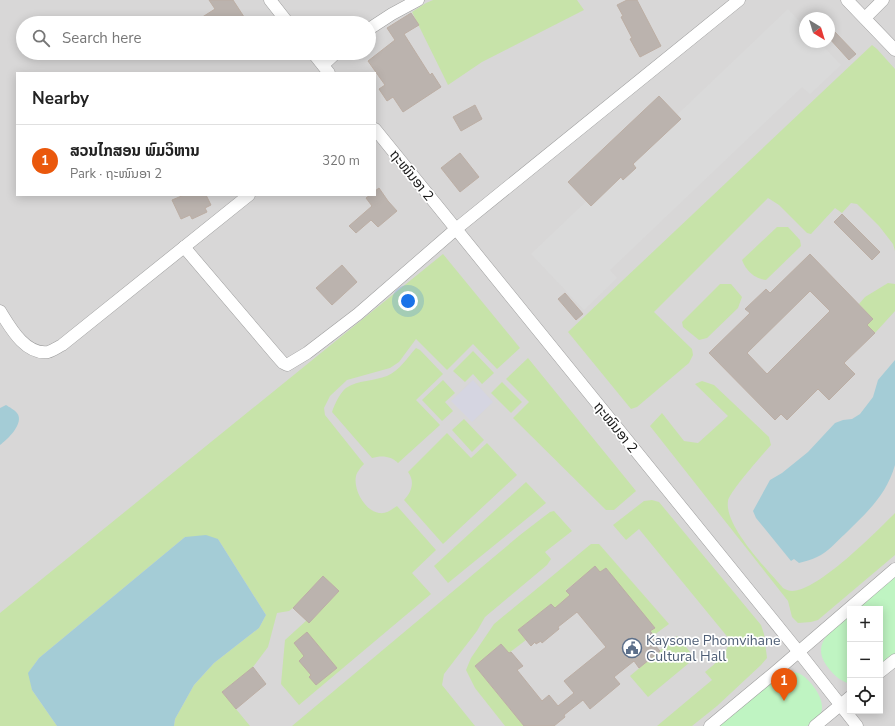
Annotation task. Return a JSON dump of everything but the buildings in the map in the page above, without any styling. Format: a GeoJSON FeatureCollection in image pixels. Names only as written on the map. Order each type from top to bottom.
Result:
{"type":"FeatureCollection","features":[{"type":"Feature","properties":{"kind":"street"},"geometry":{"type":"LineString","coordinates":[[270,0],[283,16]]}},
{"type":"Feature","properties":{"kind":"street"},"geometry":{"type":"LineString","coordinates":[[376,25],[392,14],[418,0]]}},
{"type":"Feature","properties":{"kind":"street"},"geometry":{"type":"LineString","coordinates":[[184,247],[276,355],[283,363],[287,365],[306,353],[358,314],[456,229],[739,0]]}},
{"type":"Feature","properties":{"kind":"street"},"geometry":{"type":"LineString","coordinates":[[847,0],[895,50]]}},
{"type":"Feature","properties":{"kind":"street"},"geometry":{"type":"LineString","coordinates":[[865,18],[883,0]]}},
{"type":"Feature","properties":{"kind":"street"},"geometry":{"type":"LineString","coordinates":[[319,60],[326,69],[332,60]]}},
{"type":"Feature","properties":{"kind":"street","name":"ຖະໜົນອາ 2"},"geometry":{"type":"LineString","coordinates":[[376,130],[798,651],[857,726]]}},
{"type":"Feature","properties":{"kind":"street"},"geometry":{"type":"LineString","coordinates":[[0,311],[15,334],[26,345],[33,350],[49,352],[62,345],[248,196]]}},
{"type":"Feature","properties":{"kind":"street"},"geometry":{"type":"LineString","coordinates":[[710,726],[895,569]]}},
{"type":"Feature","properties":{"kind":"street"},"geometry":{"type":"LineString","coordinates":[[883,670],[895,660]]}},
{"type":"Feature","properties":{"kind":"street"},"geometry":{"type":"LineString","coordinates":[[815,726],[847,699]]}},
{"type":"Feature","properties":{"kind":"shaded area"},"geometry":{"type":"Polygon","coordinates":[[[0,0],[895,0],[895,726],[0,726],[0,0]]]}},
{"type":"Feature","properties":{"kind":"shaded area"},"geometry":{"type":"Polygon","coordinates":[[[788,9],[799,21],[799,48],[825,48],[841,65],[810,94],[802,87],[610,270],[617,278],[584,310],[531,254],[788,9]]]}},
{"type":"Feature","properties":{"kind":"shaded area"},"geometry":{"type":"Polygon","coordinates":[[[473,380],[493,402],[472,422],[451,401],[473,380]]]}},
{"type":"Feature","properties":{"kind":"green space"},"geometry":{"type":"Polygon","coordinates":[[[433,0],[577,0],[584,10],[482,62],[448,85],[412,12],[433,0]]]}},
{"type":"Feature","properties":{"kind":"green space"},"geometry":{"type":"Polygon","coordinates":[[[872,45],[895,69],[895,251],[893,244],[879,226],[857,204],[851,203],[842,213],[835,208],[811,234],[807,233],[779,205],[768,198],[654,312],[692,349],[693,355],[689,363],[637,407],[631,409],[568,332],[872,45]]]}},
{"type":"Feature","properties":{"kind":"green space"},"geometry":{"type":"Polygon","coordinates":[[[777,227],[788,227],[800,240],[801,246],[766,280],[758,278],[751,274],[742,260],[777,227]]]}},
{"type":"Feature","properties":{"kind":"green space"},"geometry":{"type":"Polygon","coordinates":[[[443,254],[520,348],[497,369],[473,344],[447,370],[416,339],[399,362],[390,368],[347,380],[330,396],[324,408],[325,415],[364,464],[356,476],[356,487],[361,499],[369,508],[379,513],[384,513],[397,506],[436,550],[412,573],[431,594],[299,705],[281,684],[285,640],[307,620],[309,623],[339,591],[323,576],[293,608],[289,611],[277,613],[268,647],[253,667],[222,692],[250,726],[174,726],[175,719],[194,685],[214,663],[259,628],[266,615],[218,539],[185,537],[39,658],[29,672],[32,690],[57,726],[0,726],[0,613],[443,254]]]}},
{"type":"Feature","properties":{"kind":"green space"},"geometry":{"type":"Polygon","coordinates":[[[888,283],[895,284],[895,311],[875,333],[867,325],[873,319],[859,304],[865,297],[888,283]]]}},
{"type":"Feature","properties":{"kind":"green space"},"geometry":{"type":"Polygon","coordinates":[[[720,284],[731,284],[742,297],[738,308],[707,338],[699,340],[683,327],[682,322],[720,284]]]}},
{"type":"Feature","properties":{"kind":"green space"},"geometry":{"type":"Polygon","coordinates":[[[416,348],[420,350],[443,374],[416,400],[440,425],[398,463],[393,459],[386,457],[372,458],[332,412],[333,409],[340,395],[350,385],[387,376],[403,364],[416,348]]]}},
{"type":"Feature","properties":{"kind":"green space"},"geometry":{"type":"Polygon","coordinates":[[[473,351],[494,373],[482,384],[473,374],[465,382],[453,371],[473,351]]]}},
{"type":"Feature","properties":{"kind":"green space"},"geometry":{"type":"Polygon","coordinates":[[[528,358],[636,491],[614,510],[606,510],[513,418],[529,402],[506,379],[528,358]]]}},
{"type":"Feature","properties":{"kind":"green space"},"geometry":{"type":"Polygon","coordinates":[[[443,380],[455,393],[445,402],[453,411],[442,421],[422,400],[443,380]]]}},
{"type":"Feature","properties":{"kind":"green space"},"geometry":{"type":"Polygon","coordinates":[[[702,381],[714,385],[769,437],[771,445],[747,473],[734,490],[728,501],[729,511],[739,535],[783,588],[792,591],[803,588],[831,571],[875,533],[895,513],[895,555],[818,620],[798,623],[792,617],[788,601],[650,426],[662,413],[684,441],[698,443],[728,416],[695,384],[702,381]]]}},
{"type":"Feature","properties":{"kind":"green space"},"geometry":{"type":"Polygon","coordinates":[[[502,382],[522,402],[511,413],[491,393],[502,382]]]}},
{"type":"Feature","properties":{"kind":"green space"},"geometry":{"type":"Polygon","coordinates":[[[464,419],[484,440],[472,452],[452,430],[464,419]]]}},
{"type":"Feature","properties":{"kind":"green space"},"geometry":{"type":"Polygon","coordinates":[[[447,433],[471,458],[487,443],[517,475],[443,544],[404,500],[409,494],[412,486],[408,472],[447,433]]]}},
{"type":"Feature","properties":{"kind":"green space"},"geometry":{"type":"Polygon","coordinates":[[[526,482],[546,503],[448,583],[434,566],[526,482]]]}},
{"type":"Feature","properties":{"kind":"green space"},"geometry":{"type":"Polygon","coordinates":[[[652,500],[659,502],[761,625],[764,634],[767,658],[717,706],[692,726],[657,726],[712,680],[705,672],[724,654],[730,640],[639,529],[626,540],[613,525],[644,501],[652,500]]]}},
{"type":"Feature","properties":{"kind":"green space"},"geometry":{"type":"Polygon","coordinates":[[[554,511],[572,531],[545,552],[551,559],[547,565],[485,617],[477,631],[444,674],[442,685],[475,726],[292,726],[520,535],[550,512],[554,511]]]}},
{"type":"Feature","properties":{"kind":"green space"},"geometry":{"type":"Polygon","coordinates":[[[591,544],[599,544],[669,624],[654,635],[650,631],[654,628],[606,568],[600,572],[595,567],[566,590],[570,595],[558,613],[551,604],[518,630],[526,640],[509,653],[501,644],[475,666],[524,726],[505,726],[475,688],[466,670],[471,658],[494,624],[591,544]]]}},
{"type":"Feature","properties":{"kind":"green space"},"geometry":{"type":"Polygon","coordinates":[[[895,577],[895,653],[883,663],[883,606],[861,606],[895,577]]]}},
{"type":"Feature","properties":{"kind":"green space"},"geometry":{"type":"Polygon","coordinates":[[[847,618],[847,683],[841,680],[830,670],[821,653],[822,645],[825,639],[847,618]]]}},
{"type":"Feature","properties":{"kind":"green space"},"geometry":{"type":"Polygon","coordinates":[[[677,636],[695,658],[648,697],[630,676],[677,636]]]}},
{"type":"Feature","properties":{"kind":"green space"},"geometry":{"type":"Polygon","coordinates":[[[790,672],[799,673],[806,678],[814,687],[822,703],[821,713],[807,726],[717,726],[782,674],[790,672]]]}},
{"type":"Feature","properties":{"kind":"water"},"geometry":{"type":"Polygon","coordinates":[[[895,360],[895,465],[886,486],[881,495],[868,511],[828,550],[815,558],[799,563],[794,559],[791,561],[756,518],[753,511],[770,480],[782,473],[808,452],[835,423],[852,419],[860,414],[873,397],[878,380],[895,360]]]}},
{"type":"Feature","properties":{"kind":"water"},"geometry":{"type":"Polygon","coordinates":[[[6,405],[17,413],[19,422],[14,431],[0,445],[0,408],[6,405]]]}},
{"type":"Feature","properties":{"kind":"water"},"geometry":{"type":"Polygon","coordinates":[[[206,535],[218,539],[266,615],[259,628],[214,663],[194,685],[175,719],[174,726],[57,726],[32,690],[28,673],[39,658],[185,537],[206,535]]]}},
{"type":"Feature","properties":{"kind":"place","name":"Kaysone Phomvihane Cultural Hall"},"geometry":{"type":"Point","coordinates":[632,648]}},
{"type":"Feature","properties":{"kind":"place","name":"ສວນໄກສອນ ພົມວິຫານ"},"geometry":{"type":"Point","coordinates":[784,701]}}]}
